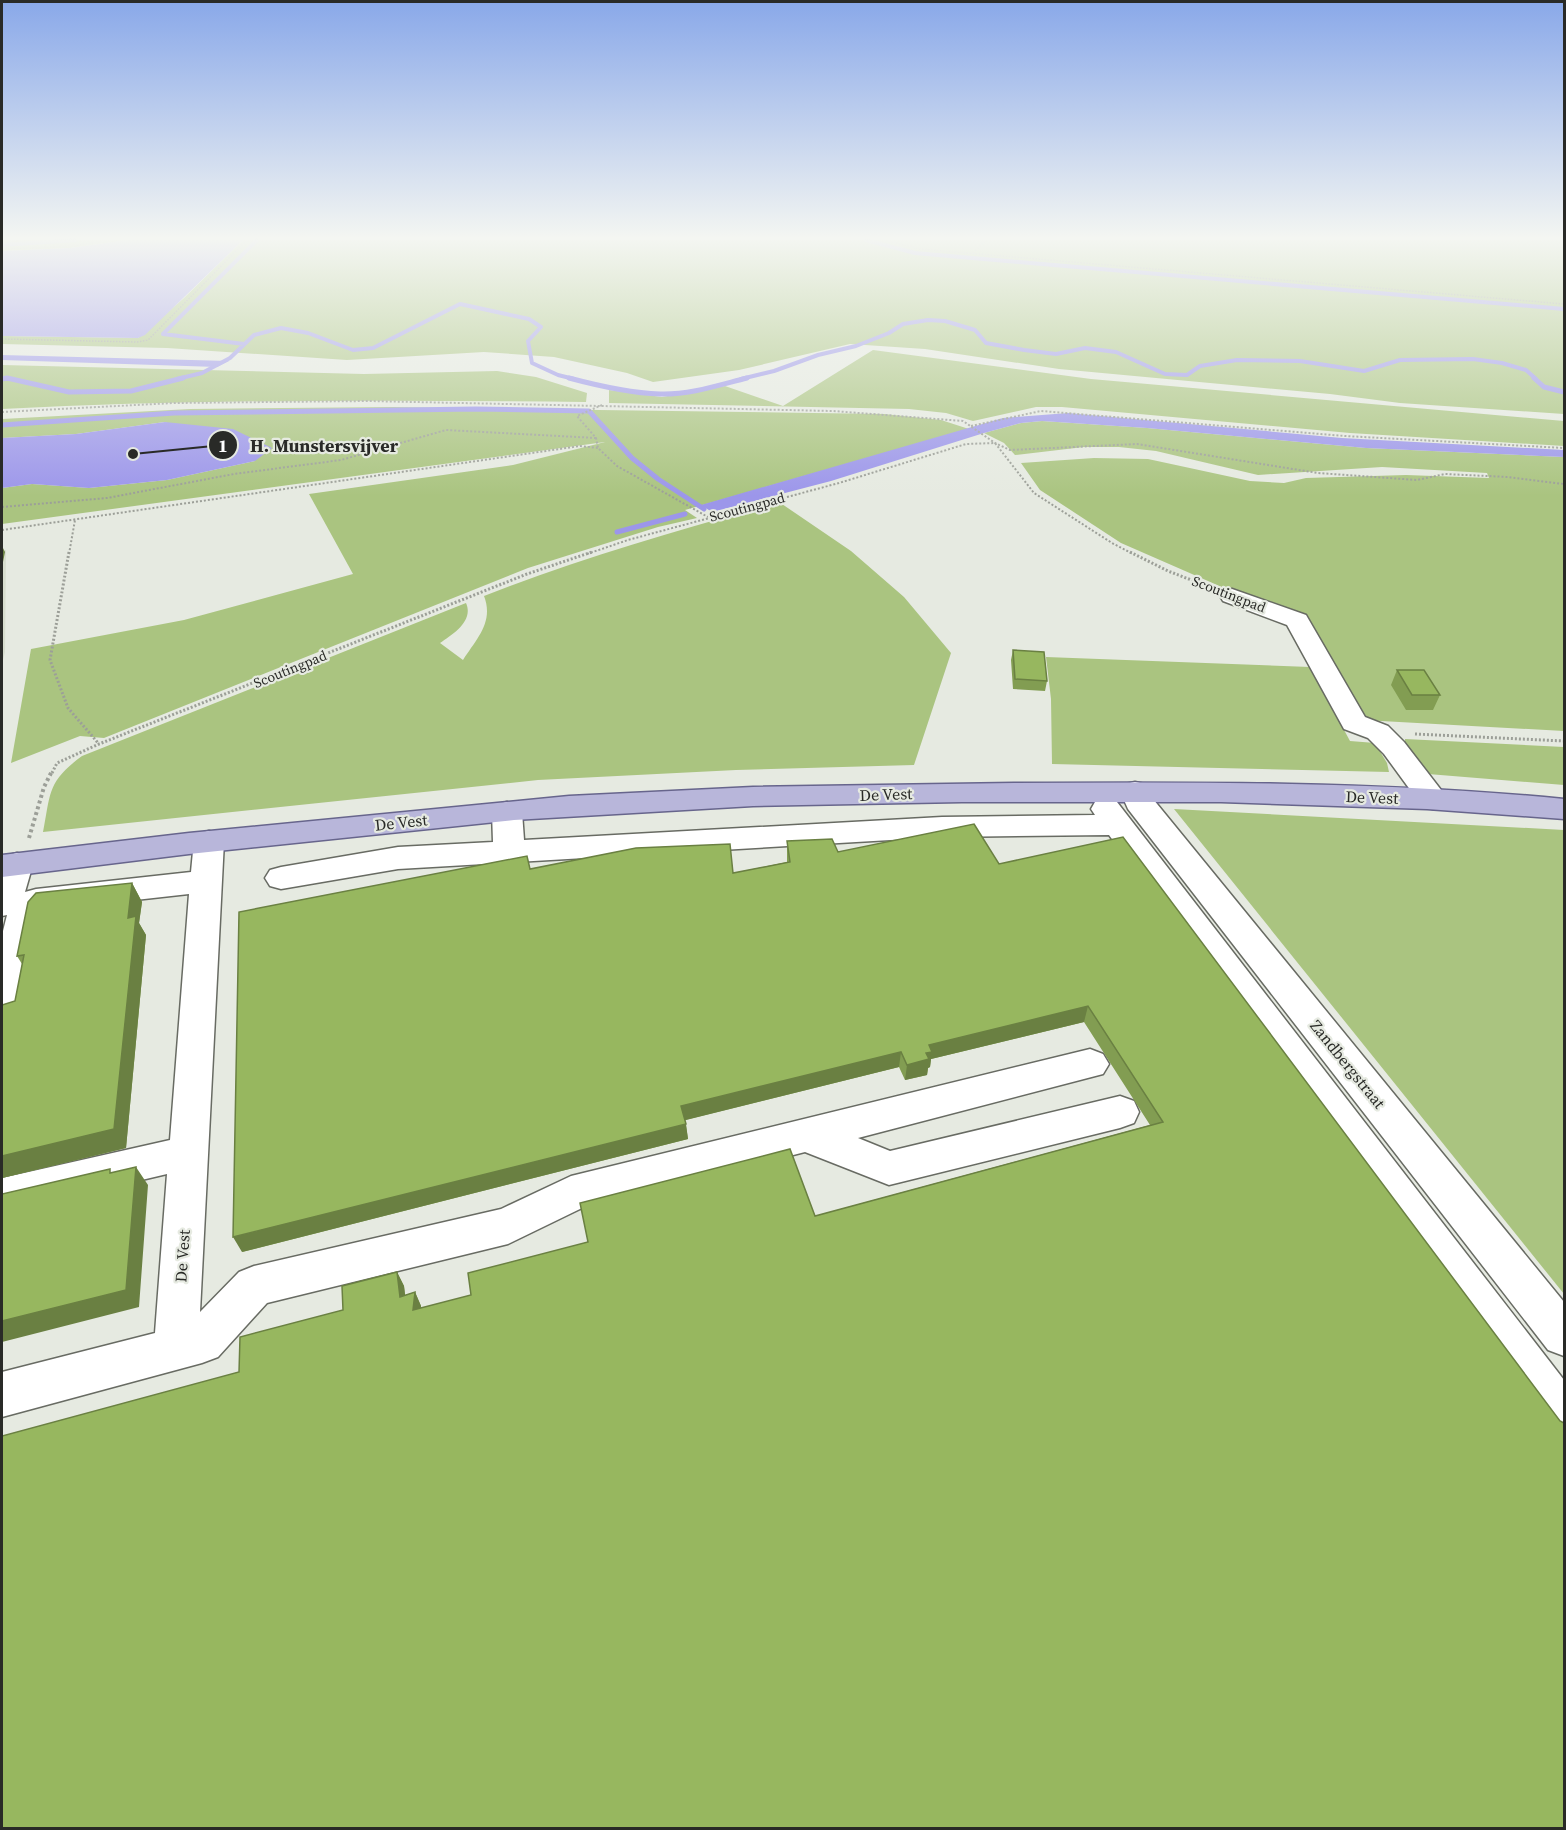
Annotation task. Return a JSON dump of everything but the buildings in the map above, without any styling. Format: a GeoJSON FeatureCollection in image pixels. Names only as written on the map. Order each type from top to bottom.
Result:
{"type":"FeatureCollection","features":[{"type":"Feature","properties":{"kind":"main road","name":"De Vest"},"geometry":{"type":"LineString","coordinates":[[13,865],[208,841],[617,803],[1135,791],[1291,793],[1433,799],[1564,809]]}},
{"type":"Feature","properties":{"kind":"street","name":"Scoutingpad"},"geometry":{"type":"LineString","coordinates":[[1232,596],[1297,620],[1354,723],[1378,732],[1394,748],[1433,799]]}},
{"type":"Feature","properties":{"kind":"street","name":"Zandbergstraat"},"geometry":{"type":"LineString","coordinates":[[1135,791],[1147,811],[1564,1335]]}},
{"type":"Feature","properties":{"kind":"street"},"geometry":{"type":"LineString","coordinates":[[1092,792],[1564,1417]]}},
{"type":"Feature","properties":{"kind":"street"},"geometry":{"type":"LineString","coordinates":[[971,793],[978,827]]}},
{"type":"Feature","properties":{"kind":"street"},"geometry":{"type":"LineString","coordinates":[[507,812],[509,852]]}},
{"type":"Feature","properties":{"kind":"street"},"geometry":{"type":"LineString","coordinates":[[389,823],[389,859]]}},
{"type":"Feature","properties":{"kind":"street"},"geometry":{"type":"LineString","coordinates":[[281,878],[389,859],[978,827],[1118,825]]}},
{"type":"Feature","properties":{"kind":"street","name":"De Vest"},"geometry":{"type":"LineString","coordinates":[[176,1348],[208,841]]}},
{"type":"Feature","properties":{"kind":"street"},"geometry":{"type":"LineString","coordinates":[[49,899],[60,859]]}},
{"type":"Feature","properties":{"kind":"street"},"geometry":{"type":"LineString","coordinates":[[2,905],[5,904],[13,865]]}},
{"type":"Feature","properties":{"kind":"street"},"geometry":{"type":"LineString","coordinates":[[2,1011],[22,917],[36,900],[206,882]]}},
{"type":"Feature","properties":{"kind":"street"},"geometry":{"type":"LineString","coordinates":[[2,1394],[202,1342],[254,1286],[508,1226],[571,1194],[1090,1064]]}},
{"type":"Feature","properties":{"kind":"street"},"geometry":{"type":"LineString","coordinates":[[806,1135],[889,1168],[1120,1112]]}},
{"type":"Feature","properties":{"kind":"street"},"geometry":{"type":"LineString","coordinates":[[2,1195],[188,1153]]}},
{"type":"Feature","properties":{"kind":"path"},"geometry":{"type":"LineString","coordinates":[[2,339],[136,342],[148,340],[162,325]]}},
{"type":"Feature","properties":{"kind":"path"},"geometry":{"type":"LineString","coordinates":[[2,412],[174,403],[368,401],[604,404],[833,411],[963,421],[995,443],[1010,450],[1137,444],[1318,473],[1417,480],[1455,474],[1508,477],[1564,484]]}},
{"type":"Feature","properties":{"kind":"path"},"geometry":{"type":"LineString","coordinates":[[604,404],[577,416],[596,438],[598,447],[617,466],[709,518]]}},
{"type":"Feature","properties":{"kind":"path"},"geometry":{"type":"LineString","coordinates":[[972,427],[1041,411],[1345,436],[1564,448]]}},
{"type":"Feature","properties":{"kind":"path"},"geometry":{"type":"LineString","coordinates":[[2,507],[107,498],[234,474],[341,460],[446,429],[596,438]]}},
{"type":"Feature","properties":{"kind":"path","name":"Scoutingpad"},"geometry":{"type":"LineString","coordinates":[[13,865],[44,787],[57,763],[99,744],[527,574],[628,540],[840,483],[966,444],[995,443],[1034,493],[1112,543],[1168,571],[1232,596]]}},
{"type":"Feature","properties":{"kind":"path"},"geometry":{"type":"LineString","coordinates":[[2,530],[580,446],[598,447]]}},
{"type":"Feature","properties":{"kind":"path"},"geometry":{"type":"LineString","coordinates":[[75,520],[50,660],[68,708],[99,744]]}},
{"type":"Feature","properties":{"kind":"path"},"geometry":{"type":"LineString","coordinates":[[1378,732],[1564,741]]}},
{"type":"Feature","properties":{"kind":"shaded area"},"geometry":{"type":"Polygon","coordinates":[[[2,325],[155,325],[138,338],[2,336],[2,325]]]}},
{"type":"Feature","properties":{"kind":"shaded area"},"geometry":{"type":"Polygon","coordinates":[[[2,355],[229,361],[217,367],[2,360],[2,355]]]}},
{"type":"Feature","properties":{"kind":"shaded area"},"geometry":{"type":"Polygon","coordinates":[[[1068,413],[1342,438],[1564,450],[1564,457],[1366,448],[1042,421],[1021,423],[984,433],[831,481],[712,512],[701,505],[1003,418],[1068,413]]]}},
{"type":"Feature","properties":{"kind":"shaded area"},"geometry":{"type":"Polygon","coordinates":[[[165,422],[233,429],[272,448],[255,461],[167,480],[89,488],[32,484],[2,488],[2,438],[76,434],[165,422]]]}},
{"type":"Feature","properties":{"kind":"shaded area"},"geometry":{"type":"Polygon","coordinates":[[[6,550],[5,652],[2,664],[2,551],[6,550]]]}},
{"type":"Feature","properties":{"kind":"green space"},"geometry":{"type":"Polygon","coordinates":[[[152,325],[1564,325],[1564,414],[1400,403],[1330,394],[1059,369],[925,349],[850,344],[739,370],[653,382],[627,373],[554,357],[484,352],[347,360],[167,348],[2,344],[2,336],[138,338],[152,325]]]}},
{"type":"Feature","properties":{"kind":"green space"},"geometry":{"type":"Polygon","coordinates":[[[873,350],[1091,379],[1564,421],[1564,446],[1350,433],[1062,407],[1036,407],[973,421],[946,413],[909,409],[609,403],[609,390],[662,397],[725,386],[783,406],[873,350]]]}},
{"type":"Feature","properties":{"kind":"green space"},"geometry":{"type":"Polygon","coordinates":[[[2,365],[364,374],[497,371],[536,377],[587,393],[586,402],[221,402],[2,409],[2,365]]]}},
{"type":"Feature","properties":{"kind":"green space"},"geometry":{"type":"Polygon","coordinates":[[[393,407],[884,414],[941,420],[969,429],[685,510],[697,518],[658,527],[528,568],[104,738],[80,736],[11,763],[31,649],[184,620],[353,574],[309,494],[513,465],[605,442],[2,524],[2,488],[32,484],[89,488],[167,480],[255,461],[165,422],[76,434],[2,438],[2,419],[190,409],[393,407]]]}},
{"type":"Feature","properties":{"kind":"green space"},"geometry":{"type":"Polygon","coordinates":[[[1042,421],[1366,448],[1564,457],[1564,731],[1363,720],[1309,619],[1224,588],[1121,543],[1040,490],[1021,463],[1094,458],[1148,459],[1250,481],[1284,483],[1306,478],[1406,475],[1489,478],[1487,473],[1382,467],[1258,475],[1156,451],[1119,447],[1084,447],[1015,455],[1004,443],[984,433],[1021,423],[1042,421]]]}},
{"type":"Feature","properties":{"kind":"green space"},"geometry":{"type":"Polygon","coordinates":[[[779,502],[851,551],[904,597],[951,653],[914,765],[736,770],[538,780],[43,832],[52,789],[56,781],[82,756],[466,603],[468,610],[465,621],[440,643],[463,660],[485,622],[487,605],[484,596],[594,557],[779,502]]]}},
{"type":"Feature","properties":{"kind":"green space"},"geometry":{"type":"Polygon","coordinates":[[[1046,657],[1310,667],[1350,741],[1375,743],[1387,763],[1389,772],[1052,764],[1051,699],[1046,657]]]}},
{"type":"Feature","properties":{"kind":"green space"},"geometry":{"type":"Polygon","coordinates":[[[1405,739],[1564,747],[1564,785],[1428,774],[1405,745],[1405,739]]]}},
{"type":"Feature","properties":{"kind":"green space"},"geometry":{"type":"Polygon","coordinates":[[[1174,809],[1564,830],[1564,1294],[1174,809]]]}},
{"type":"Feature","properties":{"kind":"waterway"},"geometry":{"type":"LineString","coordinates":[[172,325],[163,334],[244,344]]}},
{"type":"Feature","properties":{"kind":"waterway"},"geometry":{"type":"LineString","coordinates":[[177,379],[202,373],[230,358],[254,335],[281,328],[308,333],[353,350],[373,348],[418,325]]}},
{"type":"Feature","properties":{"kind":"waterway"},"geometry":{"type":"LineString","coordinates":[[539,325],[541,327],[528,341],[532,363],[558,375],[574,379]]}},
{"type":"Feature","properties":{"kind":"waterway"},"geometry":{"type":"LineString","coordinates":[[741,379],[774,371],[818,355],[856,346],[889,333],[901,325]]}},
{"type":"Feature","properties":{"kind":"waterway"},"geometry":{"type":"LineString","coordinates":[[960,325],[975,330],[986,343],[1056,354],[1085,348],[1116,352],[1165,374],[1187,375],[1200,366],[1237,360],[1300,361],[1364,371],[1400,360],[1473,359],[1502,363],[1526,370],[1536,379]]}},
{"type":"Feature","properties":{"kind":"waterway"},"geometry":{"type":"LineString","coordinates":[[7,378],[11,379],[2,379],[7,378]]}},
{"type":"Feature","properties":{"kind":"waterway"},"geometry":{"type":"LineString","coordinates":[[11,379],[69,392],[131,391],[183,378]]}},
{"type":"Feature","properties":{"kind":"waterway"},"geometry":{"type":"LineString","coordinates":[[569,378],[614,389],[660,394],[693,391],[747,378]]}},
{"type":"Feature","properties":{"kind":"waterway"},"geometry":{"type":"LineString","coordinates":[[1534,378],[1544,387],[1564,392]]}},
{"type":"Feature","properties":{"kind":"waterway"},"geometry":{"type":"LineString","coordinates":[[2,425],[174,413],[476,409],[589,411],[632,458],[658,479],[704,509]]}},
{"type":"Feature","properties":{"kind":"waterway"},"geometry":{"type":"LineString","coordinates":[[617,532],[685,514]]}},
{"type":"Feature","properties":{"kind":"place","name":"H. Munstersvijver"},"geometry":{"type":"Point","coordinates":[133,454]}}]}
